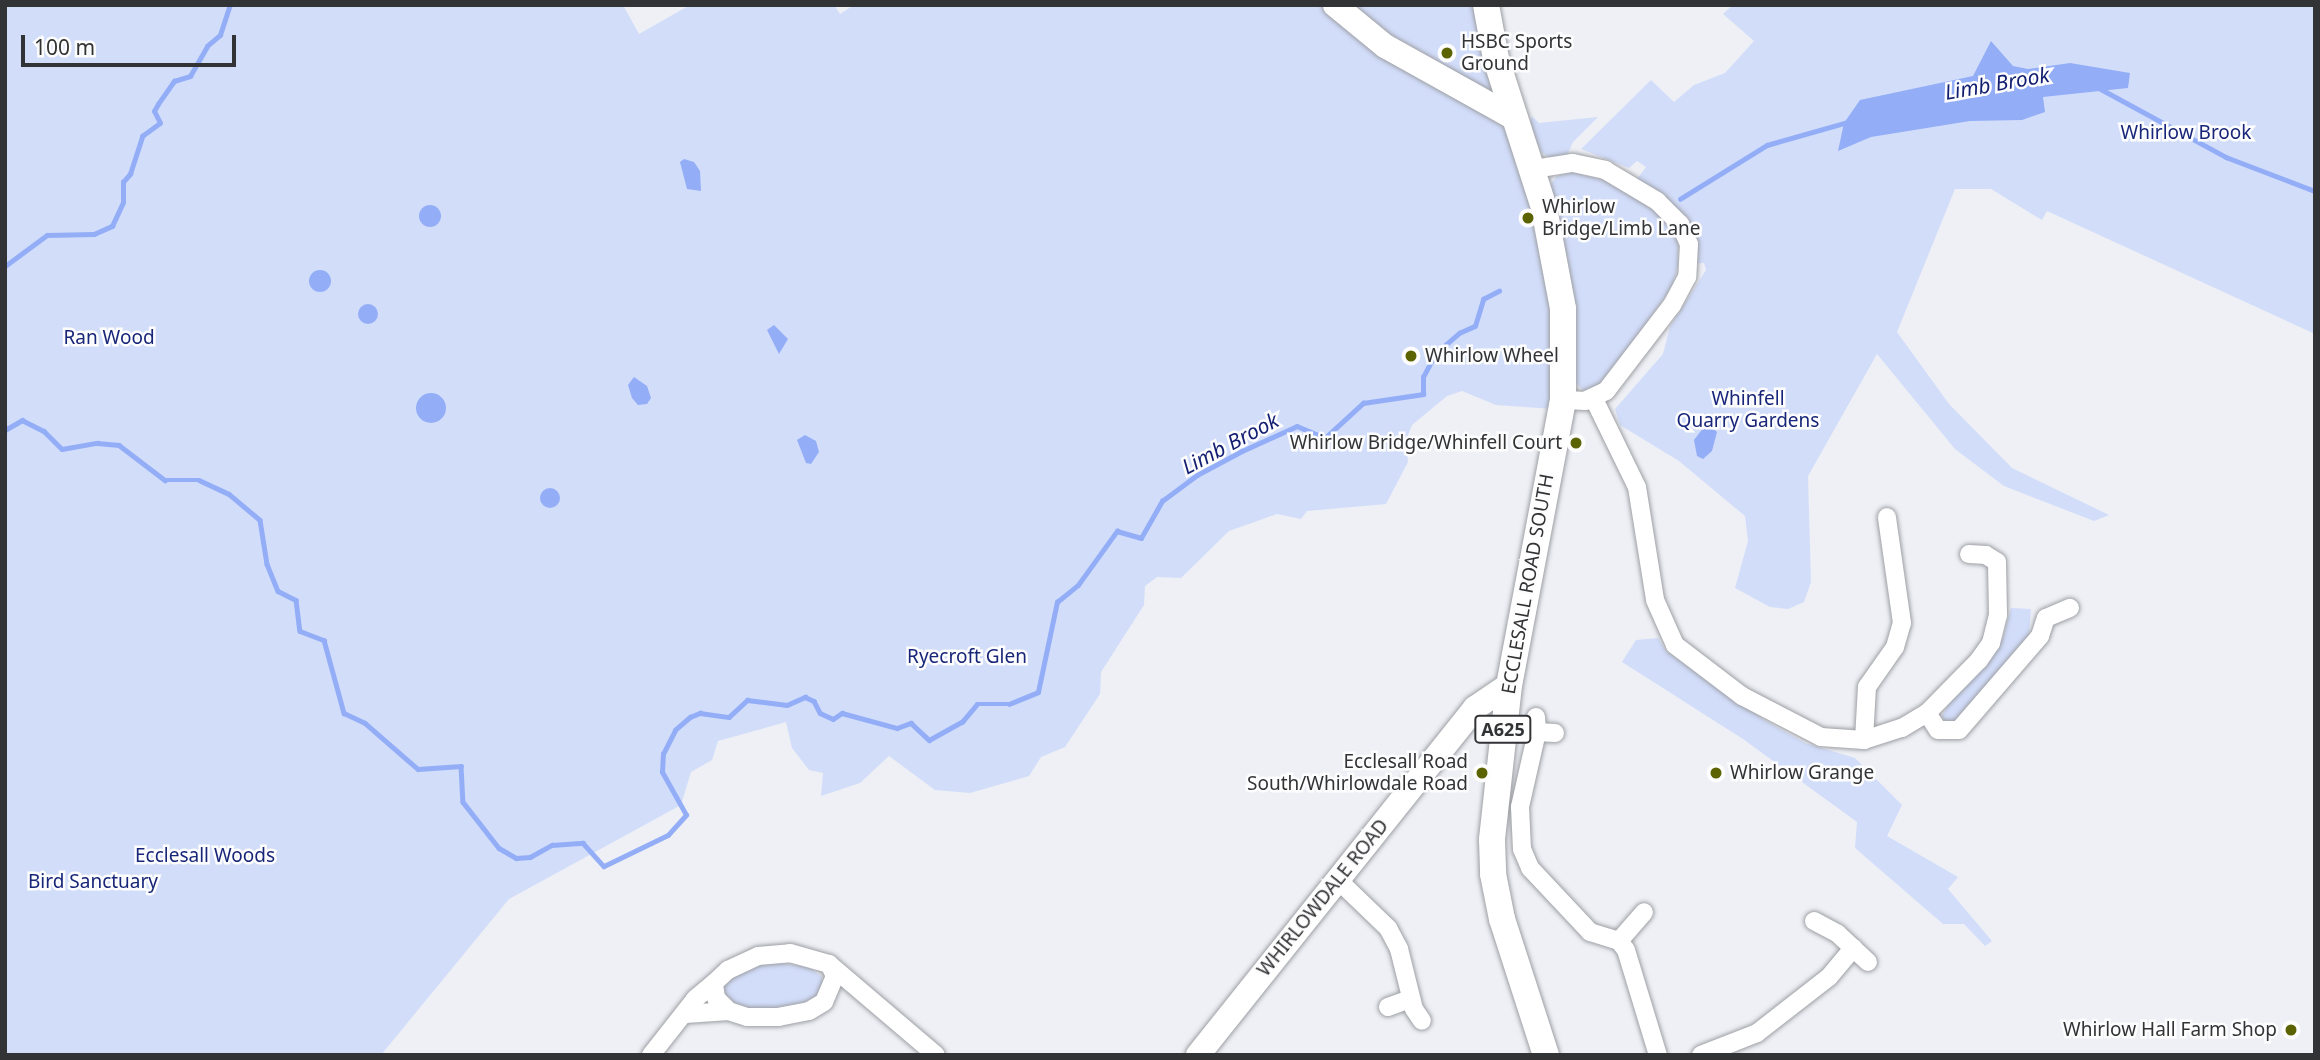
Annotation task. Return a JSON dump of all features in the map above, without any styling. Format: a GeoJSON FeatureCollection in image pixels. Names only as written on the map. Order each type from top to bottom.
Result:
{"type":"FeatureCollection","features":[{"type":"Feature","properties":{"kind":"main road"},"geometry":{"type":"LineString","coordinates":[[1335,5],[1385,46],[1516,119]]}},
{"type":"Feature","properties":{"kind":"main road","name":"A625"},"geometry":{"type":"LineString","coordinates":[[1486,5],[1496,59],[1516,119]]}},
{"type":"Feature","properties":{"kind":"main road","name":"ECCLESALL ROAD SOUTH"},"geometry":{"type":"LineString","coordinates":[[1516,119],[1534,169],[1563,309],[1563,400],[1509,685],[1494,796],[1493,874],[1502,919],[1546,1055]]}},
{"type":"Feature","properties":{"kind":"main road","name":"WHIRLOWDALE ROAD"},"geometry":{"type":"LineString","coordinates":[[1198,1055],[1475,708],[1509,685]]}},
{"type":"Feature","properties":{"kind":"street"},"geometry":{"type":"LineString","coordinates":[[1534,169],[1573,163],[1605,170],[1657,201],[1680,224],[1689,244],[1687,277],[1672,305],[1606,391],[1594,400],[1563,400]]}},
{"type":"Feature","properties":{"kind":"street"},"geometry":{"type":"LineString","coordinates":[[1594,400],[1637,487],[1654,600],[1675,645],[1701,670],[1796,726],[1821,737],[1864,740],[1902,728],[1927,713],[1960,683],[1991,643],[1997,615],[1997,562],[1986,555],[1969,554]]}},
{"type":"Feature","properties":{"kind":"street"},"geometry":{"type":"LineString","coordinates":[[1864,740],[1867,687],[1895,647],[1902,623],[1887,517]]}},
{"type":"Feature","properties":{"kind":"street"},"geometry":{"type":"LineString","coordinates":[[1927,713],[1938,730],[1959,730],[2040,636],[2046,618],[2070,608]]}},
{"type":"Feature","properties":{"kind":"street"},"geometry":{"type":"LineString","coordinates":[[1542,727],[1520,807],[1522,849],[1531,868],[1590,932],[1619,941],[1626,950],[1658,1055]]}},
{"type":"Feature","properties":{"kind":"street"},"geometry":{"type":"LineString","coordinates":[[1337,880],[1388,928],[1399,949],[1410,999],[1422,1021]]}},
{"type":"Feature","properties":{"kind":"street"},"geometry":{"type":"LineString","coordinates":[[1619,941],[1644,912]]}},
{"type":"Feature","properties":{"kind":"street"},"geometry":{"type":"LineString","coordinates":[[1814,921],[1868,962]]}},
{"type":"Feature","properties":{"kind":"street"},"geometry":{"type":"LineString","coordinates":[[1701,1055],[1740,1049],[1829,978],[1853,948]]}},
{"type":"Feature","properties":{"kind":"street"},"geometry":{"type":"LineString","coordinates":[[651,1055],[685,1014],[729,970],[758,956],[790,953],[829,964],[864,997],[936,1055]]}},
{"type":"Feature","properties":{"kind":"street"},"geometry":{"type":"LineString","coordinates":[[824,1002],[833,990],[835,976],[829,964]]}},
{"type":"Feature","properties":{"kind":"street"},"geometry":{"type":"LineString","coordinates":[[714,983],[716,998],[729,1011]]}},
{"type":"Feature","properties":{"kind":"street"},"geometry":{"type":"LineString","coordinates":[[685,1014],[729,1011],[747,1017],[779,1017],[808,1011],[824,1002],[864,997]]}},
{"type":"Feature","properties":{"kind":"street"},"geometry":{"type":"LineString","coordinates":[[1388,1007],[1410,999]]}},
{"type":"Feature","properties":{"kind":"green space"},"geometry":{"type":"Polygon","coordinates":[[[5,5],[623,5],[639,34],[690,5],[834,5],[840,14],[854,5],[1323,5],[1515,135],[1554,315],[1554,409],[1496,405],[1462,391],[1447,396],[1412,425],[1406,440],[1408,462],[1386,504],[1307,511],[1301,519],[1277,514],[1229,531],[1181,578],[1157,577],[1145,586],[1144,605],[1101,672],[1100,694],[1065,747],[1041,757],[1029,776],[970,793],[935,790],[889,756],[860,783],[821,796],[823,773],[809,770],[792,748],[786,722],[718,741],[712,760],[691,772],[681,805],[509,899],[381,1055],[5,1055],[5,5]]]}},
{"type":"Feature","properties":{"kind":"green space","name":"HSBC Sports Ground"},"geometry":{"type":"Polygon","coordinates":[[[1346,5],[1474,5],[1492,94],[1402,47],[1346,5]]]}},
{"type":"Feature","properties":{"kind":"green space","name":"Whirlow Brook"},"geometry":{"type":"Polygon","coordinates":[[[1733,5],[2315,5],[2315,334],[2047,211],[2042,220],[1991,189],[1955,189],[1897,332],[1949,404],[2012,468],[2109,515],[2094,521],[2004,486],[1955,449],[1877,354],[1808,476],[1811,582],[1804,602],[1788,609],[1770,607],[1735,588],[1748,541],[1745,516],[1679,461],[1620,425],[1615,409],[1663,354],[1670,327],[1706,270],[1704,263],[1690,264],[1689,219],[1637,179],[1646,167],[1637,161],[1629,168],[1581,149],[1651,80],[1674,102],[1694,85],[1725,73],[1754,41],[1723,14],[1733,5]]]}},
{"type":"Feature","properties":{"kind":"green space"},"geometry":{"type":"Polygon","coordinates":[[[1532,116],[1539,123],[1598,117],[1573,142],[1567,156],[1550,158],[1541,152],[1529,125],[1532,116]]]}},
{"type":"Feature","properties":{"kind":"green space"},"geometry":{"type":"Polygon","coordinates":[[[1573,172],[1610,182],[1640,201],[1664,218],[1678,241],[1678,265],[1672,287],[1604,383],[1586,393],[1573,380],[1551,184],[1557,176],[1573,172]]]}},
{"type":"Feature","properties":{"kind":"green space"},"geometry":{"type":"Polygon","coordinates":[[[2011,608],[2031,609],[2029,635],[1959,720],[1947,724],[1942,716],[2003,638],[2011,608]]]}},
{"type":"Feature","properties":{"kind":"green space"},"geometry":{"type":"Polygon","coordinates":[[[1658,638],[1666,651],[1764,720],[1805,743],[1855,758],[1902,805],[1887,836],[1958,877],[1948,889],[1992,941],[1985,946],[1964,924],[1943,924],[1855,848],[1857,822],[1743,739],[1622,662],[1636,640],[1658,638]]]}},
{"type":"Feature","properties":{"kind":"green space"},"geometry":{"type":"Polygon","coordinates":[[[778,963],[808,967],[821,976],[825,987],[816,999],[778,1011],[745,1011],[722,997],[723,984],[732,975],[752,965],[778,963]]]}},
{"type":"Feature","properties":{"kind":"water"},"geometry":{"type":"Polygon","coordinates":[[[1991,41],[2013,66],[2028,69],[2070,63],[2130,73],[2128,88],[2043,97],[2045,112],[2022,120],[1970,121],[1871,137],[1838,151],[1844,123],[1860,100],[1973,76],[1991,41]]]}},
{"type":"Feature","properties":{"kind":"water"},"geometry":{"type":"Polygon","coordinates":[[[684,159],[694,162],[700,171],[701,191],[687,189],[680,162],[684,159]]]}},
{"type":"Feature","properties":{"kind":"water"},"geometry":{"type":"Polygon","coordinates":[[[430,205],[438,208],[441,216],[438,224],[430,227],[422,224],[419,216],[422,208],[430,205]]]}},
{"type":"Feature","properties":{"kind":"water"},"geometry":{"type":"Polygon","coordinates":[[[316,270],[324,270],[331,277],[331,285],[324,292],[316,292],[309,285],[309,277],[316,270]]]}},
{"type":"Feature","properties":{"kind":"water"},"geometry":{"type":"Polygon","coordinates":[[[368,304],[375,307],[378,314],[375,321],[368,324],[361,321],[358,314],[361,307],[368,304]]]}},
{"type":"Feature","properties":{"kind":"water"},"geometry":{"type":"Polygon","coordinates":[[[774,325],[788,339],[779,354],[767,330],[774,325]]]}},
{"type":"Feature","properties":{"kind":"water"},"geometry":{"type":"Polygon","coordinates":[[[634,377],[647,386],[651,398],[647,404],[638,405],[632,398],[628,385],[634,377]]]}},
{"type":"Feature","properties":{"kind":"water"},"geometry":{"type":"Polygon","coordinates":[[[431,393],[437,394],[445,402],[445,414],[437,422],[431,423],[425,422],[417,414],[416,408],[417,402],[425,394],[431,393]]]}},
{"type":"Feature","properties":{"kind":"water"},"geometry":{"type":"Polygon","coordinates":[[[1707,423],[1717,432],[1712,451],[1703,459],[1697,456],[1694,440],[1707,423]]]}},
{"type":"Feature","properties":{"kind":"water"},"geometry":{"type":"Polygon","coordinates":[[[805,435],[816,441],[819,452],[811,464],[806,463],[797,440],[805,435]]]}},
{"type":"Feature","properties":{"kind":"water"},"geometry":{"type":"Polygon","coordinates":[[[550,488],[557,491],[560,498],[557,505],[550,508],[543,505],[540,498],[543,491],[550,488]]]}},
{"type":"Feature","properties":{"kind":"waterway"},"geometry":{"type":"LineString","coordinates":[[5,266],[47,235],[94,234],[112,226],[123,202],[123,182],[130,174],[142,136],[160,123],[154,111],[174,81],[190,76],[207,46],[220,35],[230,5]]}},
{"type":"Feature","properties":{"kind":"waterway","name":"Limb Brook"},"geometry":{"type":"LineString","coordinates":[[2099,88],[2226,157],[2315,191]]}},
{"type":"Feature","properties":{"kind":"waterway","name":"Limb Brook"},"geometry":{"type":"LineString","coordinates":[[1680,199],[1767,145],[1848,122]]}},
{"type":"Feature","properties":{"kind":"waterway","name":"Limb Brook"},"geometry":{"type":"LineString","coordinates":[[5,430],[22,420],[44,431],[62,449],[97,443],[119,445],[165,480],[199,480],[229,494],[260,520],[267,564],[278,591],[296,600],[300,631],[324,640],[344,713],[365,723],[418,769],[461,766],[463,802],[499,848],[516,858],[530,857],[552,845],[583,843],[604,866],[668,835],[686,815],[662,772],[663,754],[675,730],[690,717],[700,713],[729,717],[747,700],[787,705],[805,697],[814,701],[820,713],[833,719],[842,713],[897,728],[911,723],[929,740],[962,722],[977,704],[1009,704],[1038,692],[1057,602],[1078,585],[1117,531],[1141,538],[1162,501],[1197,475],[1297,426],[1325,438],[1363,403],[1423,394],[1423,377],[1435,354],[1459,333],[1475,326],[1483,299],[1499,291]]}},
{"type":"Feature","properties":{"kind":"place","name":"HSBC Sports Ground"},"geometry":{"type":"Point","coordinates":[1447,53]}},
{"type":"Feature","properties":{"kind":"place","name":"Whirlow Bridge/Limb Lane"},"geometry":{"type":"Point","coordinates":[1528,218]}},
{"type":"Feature","properties":{"kind":"place","name":"Whirlow Wheel"},"geometry":{"type":"Point","coordinates":[1411,356]}},
{"type":"Feature","properties":{"kind":"place","name":"Whirlow Bridge/Whinfell Court"},"geometry":{"type":"Point","coordinates":[1576,443]}},
{"type":"Feature","properties":{"kind":"place","name":"Ecclesall Road South/Whirlowdale Road"},"geometry":{"type":"Point","coordinates":[1482,773]}},
{"type":"Feature","properties":{"kind":"place","name":"Whirlow Grange"},"geometry":{"type":"Point","coordinates":[1716,773]}},
{"type":"Feature","properties":{"kind":"place","name":"Whirlow Hall Farm Shop"},"geometry":{"type":"Point","coordinates":[2291,1030]}},
{"type":"Feature","properties":{"kind":"park label","name":"Ran Wood"},"geometry":{"type":"Point","coordinates":[109,338]}},
{"type":"Feature","properties":{"kind":"park label","name":"Whinfell Quarry Gardens"},"geometry":{"type":"Point","coordinates":[1748,410]}},
{"type":"Feature","properties":{"kind":"park label","name":"Ryecroft Glen"},"geometry":{"type":"Point","coordinates":[967,657]}},
{"type":"Feature","properties":{"kind":"park label","name":"Ecclesall Woods"},"geometry":{"type":"Point","coordinates":[205,856]}},
{"type":"Feature","properties":{"kind":"park label","name":"Bird Sanctuary"},"geometry":{"type":"Point","coordinates":[93,882]}}]}
